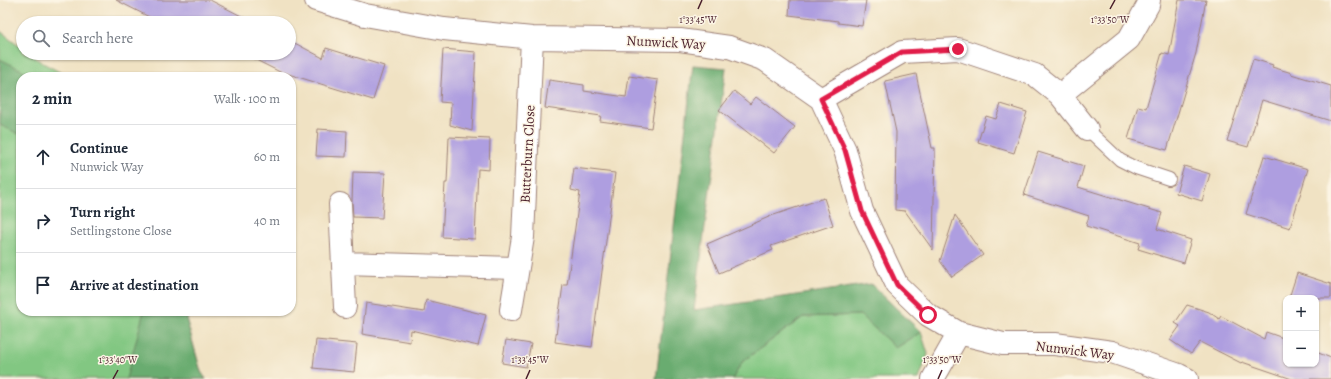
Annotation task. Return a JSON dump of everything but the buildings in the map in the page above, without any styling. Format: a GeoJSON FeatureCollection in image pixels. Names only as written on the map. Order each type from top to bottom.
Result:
{"type":"FeatureCollection","features":[{"type":"Feature","properties":{"kind":"street","name":"Nunwick Way"},"geometry":{"type":"LineString","coordinates":[[316,0],[366,8],[444,29],[532,38],[680,40],[729,47],[765,60],[821,99],[845,150],[862,211],[897,285],[928,315],[959,334],[1003,344],[1055,344],[1112,352],[1187,379]]}},
{"type":"Feature","properties":{"kind":"street"},"geometry":{"type":"LineString","coordinates":[[1060,95],[1129,39],[1148,5],[1149,0]]}},
{"type":"Feature","properties":{"kind":"street","name":"Butterburn Close"},"geometry":{"type":"LineString","coordinates":[[510,310],[523,237],[532,38]]}},
{"type":"Feature","properties":{"kind":"street"},"geometry":{"type":"LineString","coordinates":[[821,99],[902,52],[958,49],[1035,75],[1060,95],[1087,129]]}},
{"type":"Feature","properties":{"kind":"street"},"geometry":{"type":"LineString","coordinates":[[340,204],[345,306]]}},
{"type":"Feature","properties":{"kind":"street"},"geometry":{"type":"LineString","coordinates":[[343,263],[518,268]]}},
{"type":"Feature","properties":{"kind":"street"},"geometry":{"type":"LineString","coordinates":[[933,379],[959,334]]}},
{"type":"Feature","properties":{"kind":"lane"},"geometry":{"type":"LineString","coordinates":[[1087,129],[1120,160],[1136,168],[1169,180]]}},
{"type":"Feature","properties":{"kind":"green space"},"geometry":{"type":"Polygon","coordinates":[[[0,31],[16,43],[16,60],[38,60],[60,72],[16,72],[16,316],[188,316],[187,322],[201,372],[206,379],[0,379],[0,31]]]}},
{"type":"Feature","properties":{"kind":"green space"},"geometry":{"type":"Polygon","coordinates":[[[0,59],[26,72],[16,72],[16,133],[0,125],[0,59]]]}},
{"type":"Feature","properties":{"kind":"green space"},"geometry":{"type":"Polygon","coordinates":[[[693,65],[726,68],[694,310],[871,284],[921,332],[896,348],[860,315],[803,317],[743,361],[732,379],[656,379],[693,65]]]}},
{"type":"Feature","properties":{"kind":"green space"},"geometry":{"type":"Polygon","coordinates":[[[860,315],[896,348],[921,332],[928,354],[919,379],[732,379],[743,361],[803,317],[860,315]]]}},
{"type":"Feature","properties":{"kind":"green space"},"geometry":{"type":"Polygon","coordinates":[[[143,316],[188,316],[187,322],[201,372],[206,379],[126,379],[143,316]]]}},
{"type":"Feature","properties":{"kind":"route"},"geometry":{"type":"LineString","coordinates":[[928,315],[897,285],[862,211],[845,150],[821,99],[902,52],[958,49]]}}]}
